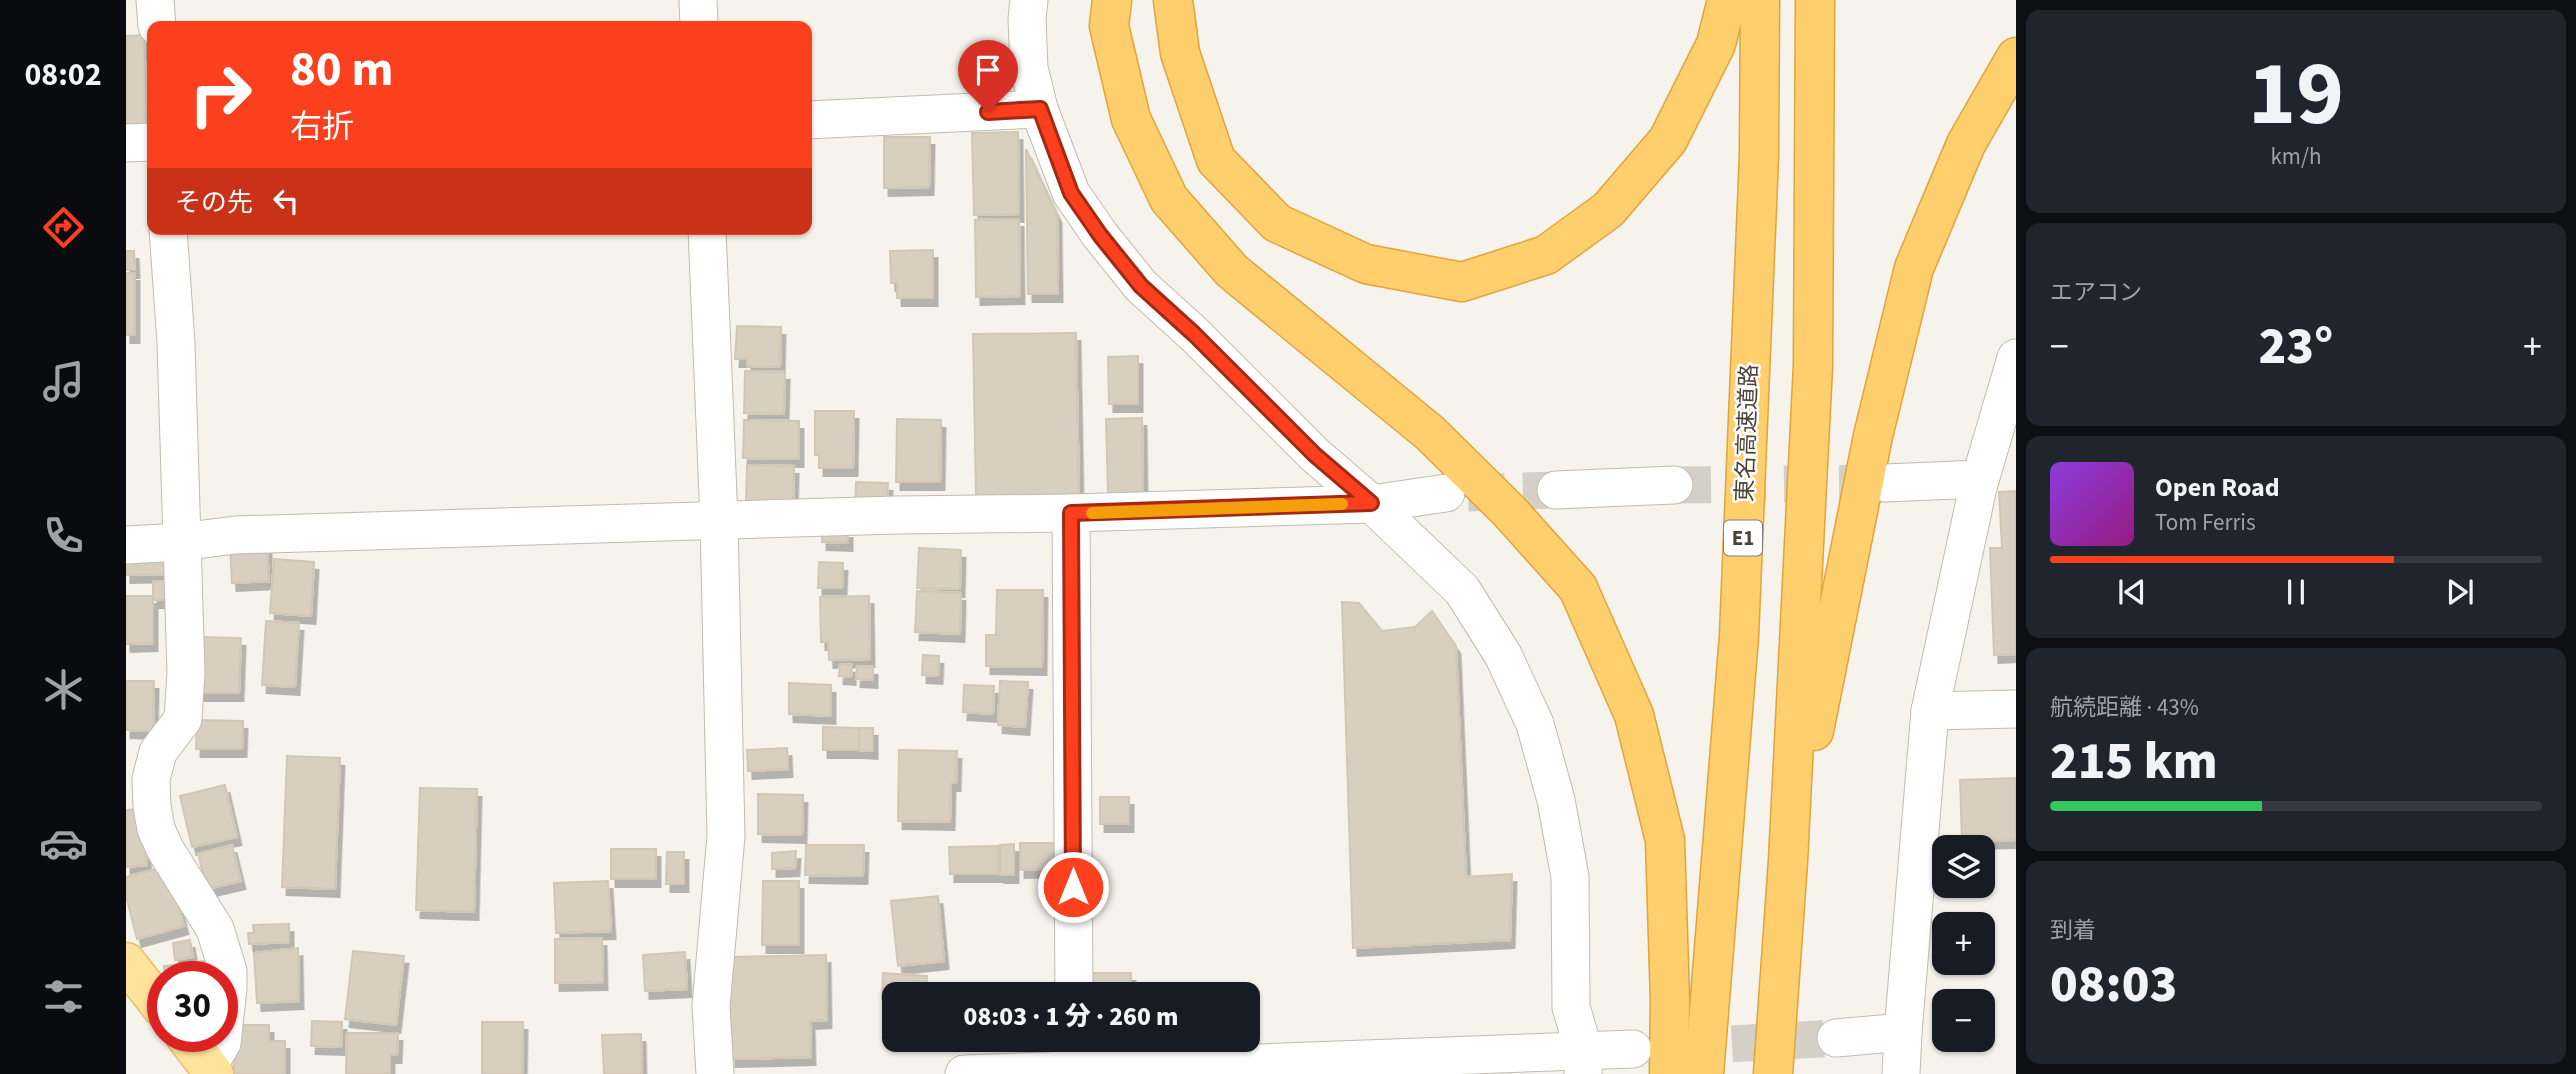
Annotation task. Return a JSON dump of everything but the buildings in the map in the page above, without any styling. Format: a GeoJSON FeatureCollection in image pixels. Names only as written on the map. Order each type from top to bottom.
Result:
{"type":"FeatureCollection","features":[{"type":"Feature","properties":{"kind":"highway"},"geometry":{"type":"LineString","coordinates":[[1112,0],[1109,26],[1131,119],[1169,199],[1232,271],[1430,433],[1509,511],[1578,588],[1634,715],[1665,840],[1670,1001],[1669,1074]]}},
{"type":"Feature","properties":{"kind":"highway"},"geometry":{"type":"LineString","coordinates":[[1173,0],[1180,52],[1216,160],[1277,223],[1366,264],[1462,282],[1546,255],[1608,210],[1668,140],[1716,44],[1727,0]]}},
{"type":"Feature","properties":{"kind":"highway","name":"東名高速道路"},"geometry":{"type":"LineString","coordinates":[[1704,1074],[1739,636],[1759,156],[1760,0]]}},
{"type":"Feature","properties":{"kind":"highway"},"geometry":{"type":"LineString","coordinates":[[1773,1074],[1813,366],[1815,0]]}},
{"type":"Feature","properties":{"kind":"highway"},"geometry":{"type":"LineString","coordinates":[[1787,861],[1873,436],[1914,268],[1966,144],[2016,57]]}},
{"type":"Feature","properties":{"kind":"main road"},"geometry":{"type":"LineString","coordinates":[[126,962],[147,989]]}},
{"type":"Feature","properties":{"kind":"main road"},"geometry":{"type":"LineString","coordinates":[[197,1052],[211,1070]]}},
{"type":"Feature","properties":{"kind":"street"},"geometry":{"type":"LineString","coordinates":[[155,0],[157,21]]}},
{"type":"Feature","properties":{"kind":"street"},"geometry":{"type":"LineString","coordinates":[[698,0],[699,21]]}},
{"type":"Feature","properties":{"kind":"street"},"geometry":{"type":"LineString","coordinates":[[1029,0],[1029,68],[1040,109],[1071,193],[1100,235],[1141,286],[1194,334],[1315,455],[1371,503],[1462,590],[1503,655],[1535,724],[1556,800],[1570,877],[1571,1007],[1583,1062]]}},
{"type":"Feature","properties":{"kind":"street"},"geometry":{"type":"LineString","coordinates":[[812,120],[1040,109]]}},
{"type":"Feature","properties":{"kind":"street"},"geometry":{"type":"LineString","coordinates":[[126,143],[147,142]]}},
{"type":"Feature","properties":{"kind":"street"},"geometry":{"type":"LineString","coordinates":[[168,235],[176,343],[186,673],[183,719],[158,752],[151,779],[152,806],[156,829],[164,849],[215,929],[228,971],[222,1043],[211,1070]]}},
{"type":"Feature","properties":{"kind":"street"},"geometry":{"type":"LineString","coordinates":[[708,235],[719,520],[726,836],[711,1006],[715,1074]]}},
{"type":"Feature","properties":{"kind":"street"},"geometry":{"type":"LineString","coordinates":[[1901,1074],[1902,1032],[1930,711],[1980,479],[2016,358]]}},
{"type":"Feature","properties":{"kind":"street"},"geometry":{"type":"LineString","coordinates":[[1885,483],[1980,479]]}},
{"type":"Feature","properties":{"kind":"street"},"geometry":{"type":"LineString","coordinates":[[1556,490],[1674,485]]}},
{"type":"Feature","properties":{"kind":"street"},"geometry":{"type":"LineString","coordinates":[[126,545],[235,535],[1371,503],[1446,493]]}},
{"type":"Feature","properties":{"kind":"street"},"geometry":{"type":"LineString","coordinates":[[1071,513],[1074,982]]}},
{"type":"Feature","properties":{"kind":"street"},"geometry":{"type":"LineString","coordinates":[[1930,711],[2016,709]]}},
{"type":"Feature","properties":{"kind":"street"},"geometry":{"type":"LineString","coordinates":[[1836,1038],[1902,1032]]}},
{"type":"Feature","properties":{"kind":"street"},"geometry":{"type":"LineString","coordinates":[[964,1074],[1074,1054],[1177,1070],[1583,1062],[1633,1049]]}},
{"type":"Feature","properties":{"kind":"tunnel"},"geometry":{"type":"LineString","coordinates":[[1674,485],[1885,483]]}},
{"type":"Feature","properties":{"kind":"tunnel"},"geometry":{"type":"LineString","coordinates":[[1468,493],[1556,490]]}},
{"type":"Feature","properties":{"kind":"tunnel"},"geometry":{"type":"LineString","coordinates":[[1677,1047],[1836,1038]]}},
{"type":"Feature","properties":{"kind":"slow traffic"},"geometry":{"type":"LineString","coordinates":[[1092,513],[1342,504]]}},
{"type":"Feature","properties":{"kind":"route"},"geometry":{"type":"LineString","coordinates":[[988,112],[1040,109],[1071,193],[1141,286],[1194,334],[1315,455],[1371,503],[1071,513],[1073,887]]}}]}
